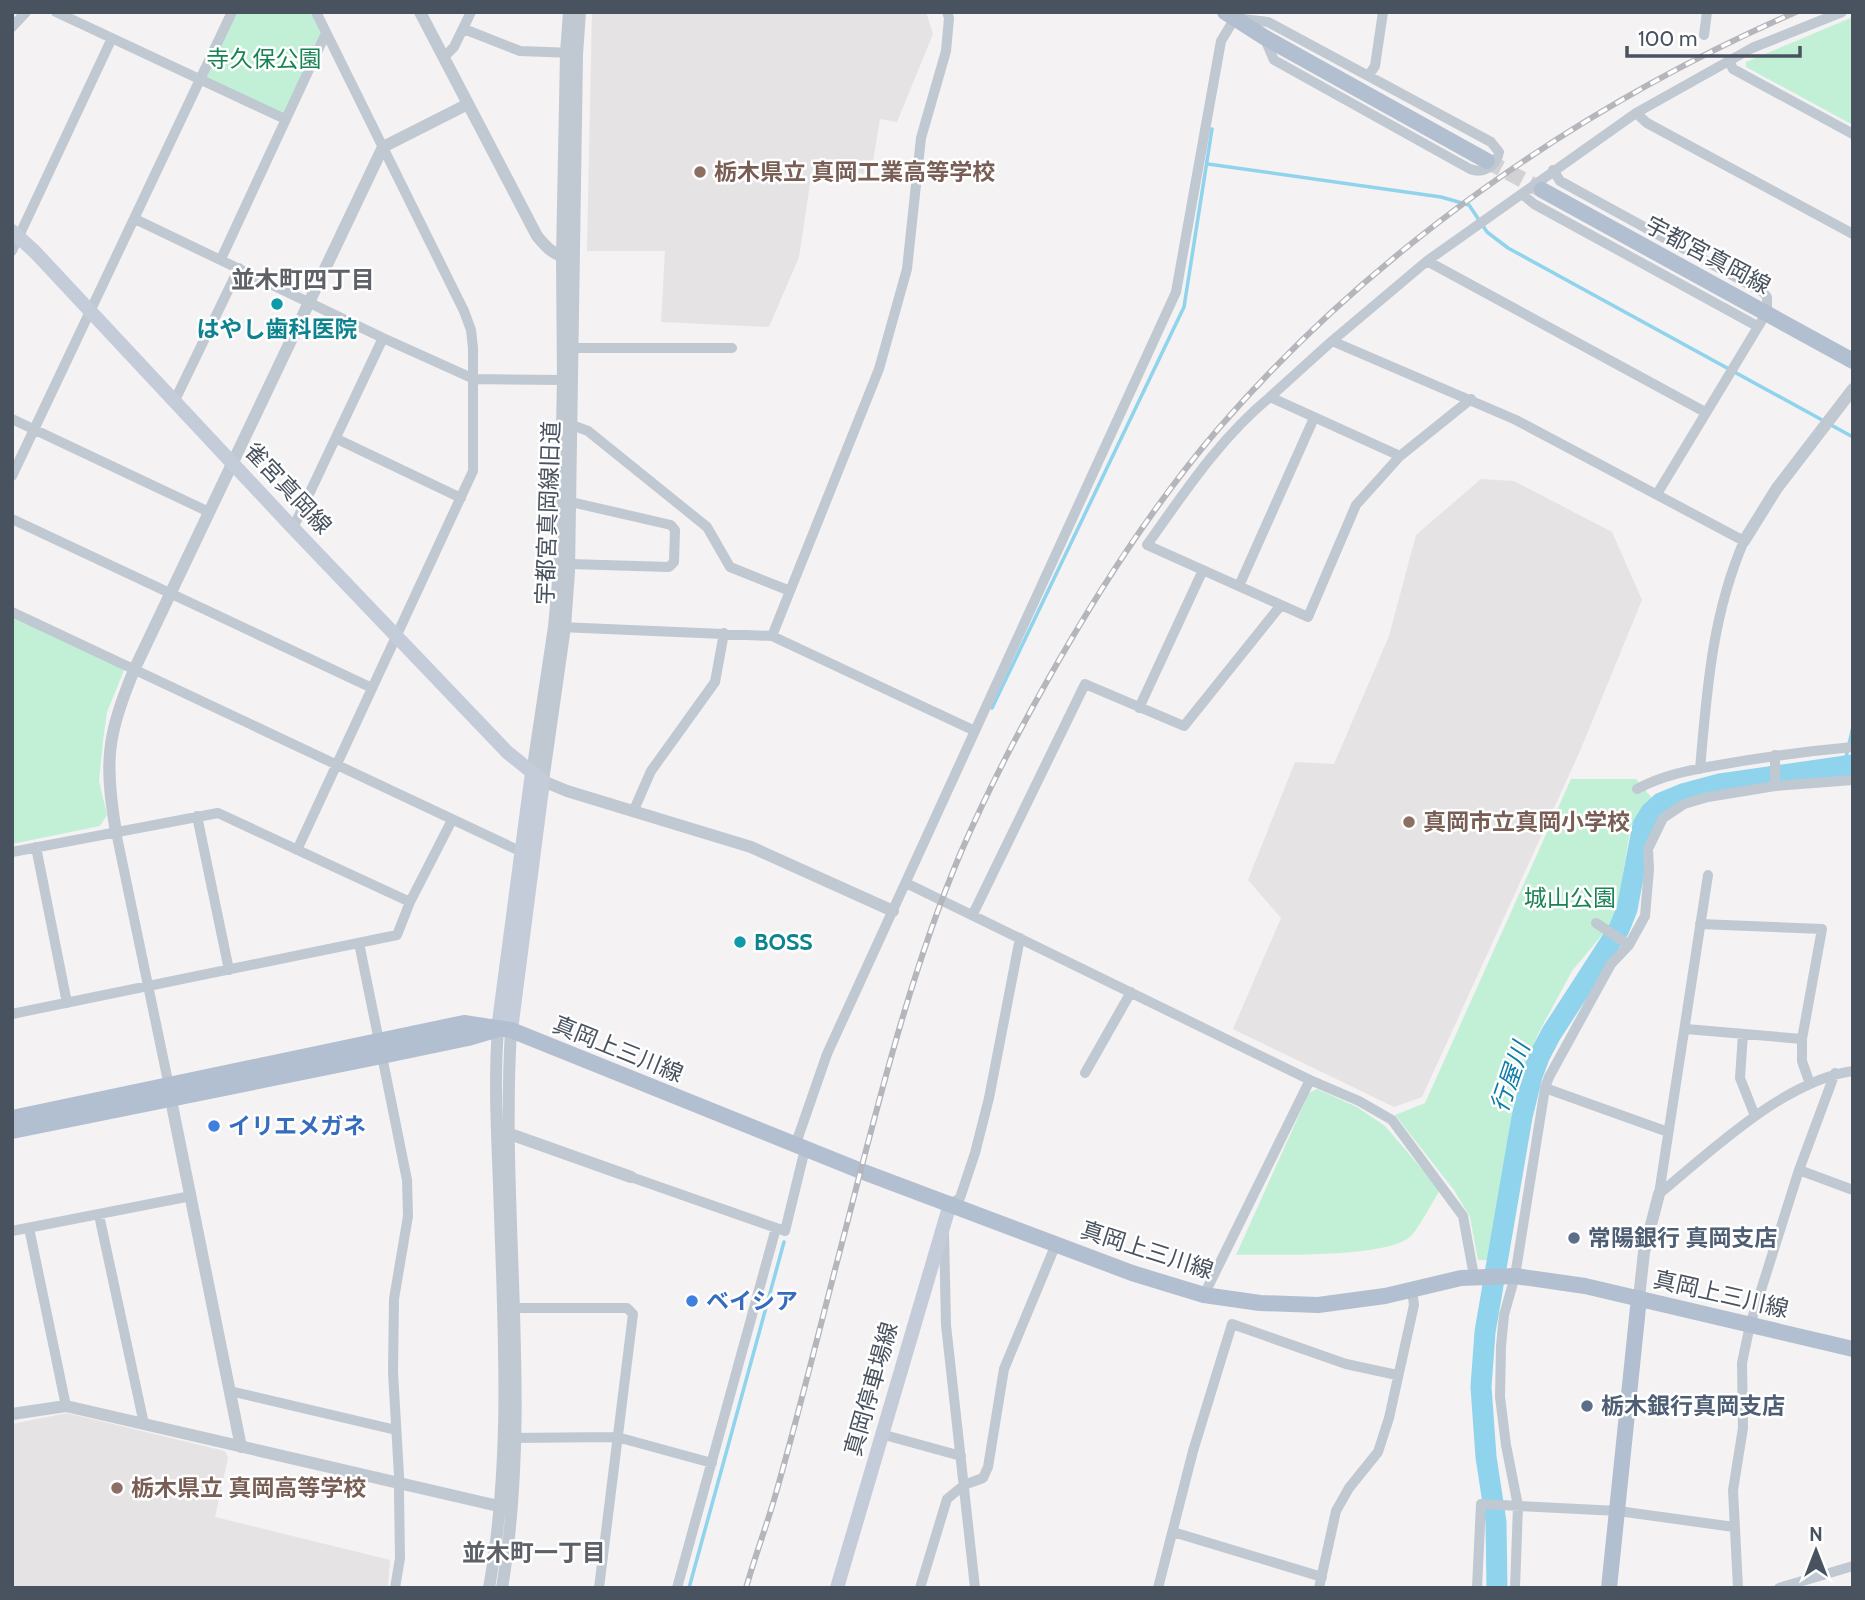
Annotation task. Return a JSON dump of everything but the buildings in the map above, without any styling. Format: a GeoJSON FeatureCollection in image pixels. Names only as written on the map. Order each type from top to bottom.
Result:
{"type":"FeatureCollection","features":[{"type":"Feature","properties":{"kind":"main road"},"geometry":{"type":"LineString","coordinates":[[1233,14],[1264,37],[1488,160]]}},
{"type":"Feature","properties":{"kind":"main road","name":"宇都宮真岡線"},"geometry":{"type":"LineString","coordinates":[[1542,190],[1853,361]]}},
{"type":"Feature","properties":{"kind":"main road","name":"雀宮真岡線"},"geometry":{"type":"LineString","coordinates":[[16,234],[508,752],[538,777]]}},
{"type":"Feature","properties":{"kind":"main road"},"geometry":{"type":"LineString","coordinates":[[504,1030],[522,852],[538,777]]}},
{"type":"Feature","properties":{"kind":"main road"},"geometry":{"type":"LineString","coordinates":[[504,1030],[538,777]]}},
{"type":"Feature","properties":{"kind":"main road"},"geometry":{"type":"LineString","coordinates":[[12,1118],[170,1092],[380,1049],[468,1038],[504,1030]]}},
{"type":"Feature","properties":{"kind":"main road","name":"真岡上三川線"},"geometry":{"type":"LineString","coordinates":[[504,1030],[800,1148],[1161,1283],[1204,1295],[1260,1303],[1318,1305],[1385,1296],[1480,1276],[1510,1276],[1560,1282],[1639,1298],[1853,1349]]}},
{"type":"Feature","properties":{"kind":"main road"},"geometry":{"type":"LineString","coordinates":[[12,1131],[170,1092]]}},
{"type":"Feature","properties":{"kind":"main road","name":"真岡停車場線"},"geometry":{"type":"LineString","coordinates":[[837,1588],[950,1204]]}},
{"type":"Feature","properties":{"kind":"main road"},"geometry":{"type":"LineString","coordinates":[[1609,1588],[1639,1298]]}},
{"type":"Feature","properties":{"kind":"street"},"geometry":{"type":"LineString","coordinates":[[12,27],[26,12]]}},
{"type":"Feature","properties":{"kind":"street"},"geometry":{"type":"LineString","coordinates":[[56,12],[285,119]]}},
{"type":"Feature","properties":{"kind":"street"},"geometry":{"type":"LineString","coordinates":[[12,476],[232,12]]}},
{"type":"Feature","properties":{"kind":"street"},"geometry":{"type":"LineString","coordinates":[[297,850],[473,471],[474,379],[471,330],[316,12]]}},
{"type":"Feature","properties":{"kind":"street"},"geometry":{"type":"LineString","coordinates":[[420,12],[537,236],[551,251],[568,257],[572,53],[569,12]]}},
{"type":"Feature","properties":{"kind":"street"},"geometry":{"type":"LineString","coordinates":[[444,57],[454,47],[471,12]]}},
{"type":"Feature","properties":{"kind":"street"},"geometry":{"type":"LineString","coordinates":[[572,53],[580,12]]}},
{"type":"Feature","properties":{"kind":"street"},"geometry":{"type":"LineString","coordinates":[[772,636],[879,369],[907,269],[921,138],[946,51],[949,18],[947,12]]}},
{"type":"Feature","properties":{"kind":"street"},"geometry":{"type":"LineString","coordinates":[[1370,75],[1375,66],[1383,12]]}},
{"type":"Feature","properties":{"kind":"street"},"geometry":{"type":"LineString","coordinates":[[1704,35],[1707,12]]}},
{"type":"Feature","properties":{"kind":"street"},"geometry":{"type":"LineString","coordinates":[[1471,399],[1400,456],[1356,505],[1308,617],[1147,545],[1197,475],[1243,419],[1427,261],[1636,113],[1752,48],[1842,12]]}},
{"type":"Feature","properties":{"kind":"street"},"geometry":{"type":"LineString","coordinates":[[510,1134],[785,1231],[800,1148],[827,1054],[1176,292],[1221,41],[1233,14],[1268,22],[1370,75],[1491,142],[1499,152],[1498,158],[1485,171],[1478,173],[1470,169],[1274,60],[1264,37]]}},
{"type":"Feature","properties":{"kind":"street"},"geometry":{"type":"LineString","coordinates":[[464,29],[520,51],[572,53]]}},
{"type":"Feature","properties":{"kind":"street"},"geometry":{"type":"LineString","coordinates":[[221,259],[326,33]]}},
{"type":"Feature","properties":{"kind":"street"},"geometry":{"type":"LineString","coordinates":[[12,251],[16,234],[112,38]]}},
{"type":"Feature","properties":{"kind":"street"},"geometry":{"type":"LineString","coordinates":[[1729,61],[1732,69],[1853,134]]}},
{"type":"Feature","properties":{"kind":"street"},"geometry":{"type":"LineString","coordinates":[[241,1447],[116,832],[109,785],[109,744],[120,704],[134,670],[383,147],[468,104]]}},
{"type":"Feature","properties":{"kind":"street"},"geometry":{"type":"LineString","coordinates":[[1636,113],[1647,123],[1853,234]]}},
{"type":"Feature","properties":{"kind":"street"},"geometry":{"type":"LineString","coordinates":[[1553,170],[1560,181],[1763,292],[1767,297],[1767,312],[1657,494]]}},
{"type":"Feature","properties":{"kind":"street"},"geometry":{"type":"LineString","coordinates":[[1522,194],[1534,204],[1757,326]]}},
{"type":"Feature","properties":{"kind":"street"},"geometry":{"type":"LineString","coordinates":[[135,219],[474,379],[563,380]]}},
{"type":"Feature","properties":{"kind":"street","name":"宇都宮真岡線旧道"},"geometry":{"type":"LineString","coordinates":[[538,777],[569,564],[573,348],[568,257]]}},
{"type":"Feature","properties":{"kind":"street","name":"宇都宮真岡線旧道"},"geometry":{"type":"LineString","coordinates":[[559,627],[568,257]]}},
{"type":"Feature","properties":{"kind":"street"},"geometry":{"type":"LineString","coordinates":[[1427,261],[1705,412]]}},
{"type":"Feature","properties":{"kind":"street"},"geometry":{"type":"LineString","coordinates":[[175,400],[239,268]]}},
{"type":"Feature","properties":{"kind":"street"},"geometry":{"type":"LineString","coordinates":[[293,528],[383,338]]}},
{"type":"Feature","properties":{"kind":"street"},"geometry":{"type":"LineString","coordinates":[[1332,341],[1516,420],[1744,541]]}},
{"type":"Feature","properties":{"kind":"street"},"geometry":{"type":"LineString","coordinates":[[573,348],[732,348]]}},
{"type":"Feature","properties":{"kind":"street"},"geometry":{"type":"LineString","coordinates":[[1700,769],[1718,614],[1729,576],[1744,541],[1777,488],[1853,389]]}},
{"type":"Feature","properties":{"kind":"street"},"geometry":{"type":"LineString","coordinates":[[1269,397],[1400,456]]}},
{"type":"Feature","properties":{"kind":"street"},"geometry":{"type":"LineString","coordinates":[[1239,586],[1314,418]]}},
{"type":"Feature","properties":{"kind":"street"},"geometry":{"type":"LineString","coordinates":[[12,419],[209,512]]}},
{"type":"Feature","properties":{"kind":"street"},"geometry":{"type":"LineString","coordinates":[[572,425],[588,431],[707,527],[730,567],[790,591]]}},
{"type":"Feature","properties":{"kind":"street"},"geometry":{"type":"LineString","coordinates":[[337,439],[461,498]]}},
{"type":"Feature","properties":{"kind":"street"},"geometry":{"type":"LineString","coordinates":[[569,564],[668,567],[674,562],[675,530],[671,524],[571,502]]}},
{"type":"Feature","properties":{"kind":"street"},"geometry":{"type":"LineString","coordinates":[[12,519],[372,688]]}},
{"type":"Feature","properties":{"kind":"street"},"geometry":{"type":"LineString","coordinates":[[1139,708],[1203,570]]}},
{"type":"Feature","properties":{"kind":"street"},"geometry":{"type":"LineString","coordinates":[[973,914],[1085,684],[1184,726],[1281,605]]}},
{"type":"Feature","properties":{"kind":"street"},"geometry":{"type":"LineString","coordinates":[[12,612],[522,852]]}},
{"type":"Feature","properties":{"kind":"street"},"geometry":{"type":"LineString","coordinates":[[559,627],[772,636],[975,730]]}},
{"type":"Feature","properties":{"kind":"street"},"geometry":{"type":"LineString","coordinates":[[633,812],[651,771],[715,682],[724,634]]}},
{"type":"Feature","properties":{"kind":"street"},"geometry":{"type":"LineString","coordinates":[[1637,789],[1659,777],[1700,769],[1775,755],[1853,747]]}},
{"type":"Feature","properties":{"kind":"street"},"geometry":{"type":"LineString","coordinates":[[1775,755],[1775,786]]}},
{"type":"Feature","properties":{"kind":"street"},"geometry":{"type":"LineString","coordinates":[[538,777],[567,791],[751,847],[893,911]]}},
{"type":"Feature","properties":{"kind":"street"},"geometry":{"type":"LineString","coordinates":[[1516,1588],[1516,1506],[1499,1376],[1510,1276],[1545,1088],[1558,1059],[1611,964],[1629,945],[1645,916],[1648,849],[1663,818],[1684,804],[1708,797],[1775,786],[1853,780]]}},
{"type":"Feature","properties":{"kind":"street"},"geometry":{"type":"LineString","coordinates":[[12,852],[218,813],[410,902]]}},
{"type":"Feature","properties":{"kind":"street"},"geometry":{"type":"LineString","coordinates":[[197,816],[229,970]]}},
{"type":"Feature","properties":{"kind":"street"},"geometry":{"type":"LineString","coordinates":[[12,1014],[397,935],[410,902],[452,820]]}},
{"type":"Feature","properties":{"kind":"street"},"geometry":{"type":"LineString","coordinates":[[36,847],[67,1003]]}},
{"type":"Feature","properties":{"kind":"street"},"geometry":{"type":"LineString","coordinates":[[1639,1298],[1644,1252],[1659,1194],[1708,875]]}},
{"type":"Feature","properties":{"kind":"street"},"geometry":{"type":"LineString","coordinates":[[906,883],[1310,1080],[1359,1101],[1392,1120],[1463,1216],[1480,1276]]}},
{"type":"Feature","properties":{"kind":"street"},"geometry":{"type":"LineString","coordinates":[[1596,923],[1629,945]]}},
{"type":"Feature","properties":{"kind":"street"},"geometry":{"type":"LineString","coordinates":[[1700,924],[1822,929],[1802,1039],[1801,1061],[1810,1084]]}},
{"type":"Feature","properties":{"kind":"street"},"geometry":{"type":"LineString","coordinates":[[950,1204],[960,1198],[983,1126],[1020,937]]}},
{"type":"Feature","properties":{"kind":"street"},"geometry":{"type":"LineString","coordinates":[[359,943],[407,1180],[408,1216],[394,1299],[393,1372],[400,1558],[395,1588]]}},
{"type":"Feature","properties":{"kind":"street"},"geometry":{"type":"LineString","coordinates":[[1085,1073],[1131,992]]}},
{"type":"Feature","properties":{"kind":"street"},"geometry":{"type":"LineString","coordinates":[[1685,1029],[1802,1039]]}},
{"type":"Feature","properties":{"kind":"street"},"geometry":{"type":"LineString","coordinates":[[502,1588],[510,1438],[510,1134],[504,1030]]}},
{"type":"Feature","properties":{"kind":"street"},"geometry":{"type":"LineString","coordinates":[[504,1030],[496,1081],[509,1308]]}},
{"type":"Feature","properties":{"kind":"street"},"geometry":{"type":"LineString","coordinates":[[1743,1034],[1740,1078],[1755,1116]]}},
{"type":"Feature","properties":{"kind":"street"},"geometry":{"type":"LineString","coordinates":[[1659,1194],[1755,1116],[1810,1084],[1835,1073],[1853,1071]]}},
{"type":"Feature","properties":{"kind":"street"},"geometry":{"type":"LineString","coordinates":[[1738,1588],[1733,1490],[1743,1428],[1741,1373],[1751,1325],[1799,1170],[1835,1073]]}},
{"type":"Feature","properties":{"kind":"street"},"geometry":{"type":"LineString","coordinates":[[1204,1295],[1310,1080]]}},
{"type":"Feature","properties":{"kind":"street"},"geometry":{"type":"LineString","coordinates":[[1545,1088],[1668,1132]]}},
{"type":"Feature","properties":{"kind":"street"},"geometry":{"type":"LineString","coordinates":[[1799,1170],[1853,1190]]}},
{"type":"Feature","properties":{"kind":"street"},"geometry":{"type":"LineString","coordinates":[[12,1231],[191,1196]]}},
{"type":"Feature","properties":{"kind":"street"},"geometry":{"type":"LineString","coordinates":[[99,1214],[144,1424]]}},
{"type":"Feature","properties":{"kind":"street"},"geometry":{"type":"LineString","coordinates":[[943,1226],[946,1325],[975,1588]]}},
{"type":"Feature","properties":{"kind":"street"},"geometry":{"type":"LineString","coordinates":[[29,1228],[66,1406]]}},
{"type":"Feature","properties":{"kind":"street"},"geometry":{"type":"LineString","coordinates":[[677,1588],[776,1228]]}},
{"type":"Feature","properties":{"kind":"street"},"geometry":{"type":"LineString","coordinates":[[920,1588],[947,1499],[964,1486],[983,1478],[988,1468],[1004,1369],[1056,1244]]}},
{"type":"Feature","properties":{"kind":"street"},"geometry":{"type":"LineString","coordinates":[[1173,1532],[1321,1583],[1336,1511],[1349,1488],[1378,1452],[1389,1418],[1415,1305],[1412,1290]]}},
{"type":"Feature","properties":{"kind":"street"},"geometry":{"type":"LineString","coordinates":[[509,1308],[627,1308],[633,1314],[600,1588]]}},
{"type":"Feature","properties":{"kind":"street"},"geometry":{"type":"LineString","coordinates":[[1158,1588],[1193,1451],[1232,1324],[1346,1364],[1398,1375]]}},
{"type":"Feature","properties":{"kind":"street"},"geometry":{"type":"LineString","coordinates":[[230,1391],[396,1430]]}},
{"type":"Feature","properties":{"kind":"street"},"geometry":{"type":"LineString","coordinates":[[12,1414],[66,1406],[506,1508]]}},
{"type":"Feature","properties":{"kind":"street"},"geometry":{"type":"LineString","coordinates":[[881,1434],[961,1456]]}},
{"type":"Feature","properties":{"kind":"street"},"geometry":{"type":"LineString","coordinates":[[510,1438],[617,1437],[712,1464]]}},
{"type":"Feature","properties":{"kind":"street"},"geometry":{"type":"LineString","coordinates":[[1477,1588],[1481,1504],[1618,1511],[1734,1527]]}},
{"type":"Feature","properties":{"kind":"street"},"geometry":{"type":"LineString","coordinates":[[489,1588],[506,1508]]}},
{"type":"Feature","properties":{"kind":"street"},"geometry":{"type":"LineString","coordinates":[[1779,1588],[1853,1566]]}},
{"type":"Feature","properties":{"kind":"shaded area","name":"栃木県立 真岡工業高等学校"},"geometry":{"type":"Polygon","coordinates":[[[592,12],[926,12],[933,34],[897,122],[880,119],[871,174],[812,170],[799,257],[769,327],[661,322],[665,251],[587,251],[592,12]]]}},
{"type":"Feature","properties":{"kind":"shaded area","name":"真岡市立真岡小学校"},"geometry":{"type":"Polygon","coordinates":[[[1481,479],[1514,481],[1612,532],[1642,600],[1580,751],[1422,1097],[1394,1107],[1233,1029],[1281,918],[1248,880],[1295,762],[1334,764],[1389,636],[1416,535],[1481,479]]]}},
{"type":"Feature","properties":{"kind":"shaded area","name":"栃木県立 真岡高等学校"},"geometry":{"type":"Polygon","coordinates":[[[67,1413],[225,1451],[228,1458],[215,1517],[390,1560],[388,1588],[12,1588],[12,1424],[67,1413]]]}},
{"type":"Feature","properties":{"kind":"green space","name":"寺久保公園"},"geometry":{"type":"Polygon","coordinates":[[[232,12],[316,12],[326,33],[285,119],[199,79],[232,12]]]}},
{"type":"Feature","properties":{"kind":"green space"},"geometry":{"type":"Polygon","coordinates":[[[1853,17],[1853,125],[1746,67],[1746,62],[1853,17]]]}},
{"type":"Feature","properties":{"kind":"green space"},"geometry":{"type":"Polygon","coordinates":[[[12,616],[125,668],[107,712],[99,781],[107,815],[100,826],[12,844],[12,616]]]}},
{"type":"Feature","properties":{"kind":"green space","name":"城山公園"},"geometry":{"type":"Polygon","coordinates":[[[1571,779],[1636,779],[1656,803],[1631,825],[1618,904],[1612,923],[1572,971],[1539,1032],[1515,1091],[1491,1260],[1478,1260],[1470,1217],[1454,1190],[1395,1115],[1425,1103],[1571,779]]]}},
{"type":"Feature","properties":{"kind":"green space"},"geometry":{"type":"Polygon","coordinates":[[[1317,1089],[1357,1107],[1385,1126],[1440,1190],[1411,1236],[1398,1243],[1378,1249],[1328,1254],[1236,1255],[1309,1093],[1317,1089]]]}},
{"type":"Feature","properties":{"kind":"waterway"},"geometry":{"type":"LineString","coordinates":[[992,708],[1184,307],[1212,129]]}},
{"type":"Feature","properties":{"kind":"waterway"},"geometry":{"type":"LineString","coordinates":[[1208,164],[1441,197],[1469,205],[1487,232],[1508,248],[1824,421]]}},
{"type":"Feature","properties":{"kind":"waterway"},"geometry":{"type":"LineString","coordinates":[[1831,425],[1853,437]]}},
{"type":"Feature","properties":{"kind":"waterway"},"geometry":{"type":"LineString","coordinates":[[1844,766],[1853,727]]}},
{"type":"Feature","properties":{"kind":"waterway","name":"行屋川"},"geometry":{"type":"LineString","coordinates":[[1497,1588],[1496,1522],[1486,1457],[1481,1387],[1485,1332],[1522,1117],[1539,1057],[1619,929],[1627,909],[1643,825],[1651,812],[1661,803],[1683,794],[1720,784],[1853,765]]}},
{"type":"Feature","properties":{"kind":"waterway"},"geometry":{"type":"LineString","coordinates":[[689,1588],[784,1242]]}},
{"type":"Feature","properties":{"kind":"tunnel"},"geometry":{"type":"LineString","coordinates":[[1487,161],[1542,190]]}},
{"type":"Feature","properties":{"kind":"railway"},"geometry":{"type":"LineString","coordinates":[[746,1588],[784,1464],[892,1054],[941,901],[971,830],[1012,745],[1065,650],[1126,551],[1194,458],[1279,363],[1344,301],[1413,242],[1485,188],[1559,138],[1637,91],[1796,12]]}},
{"type":"Feature","properties":{"kind":"place","name":"栃木県立 真岡工業高等学校"},"geometry":{"type":"Point","coordinates":[700,172]}},
{"type":"Feature","properties":{"kind":"place","name":"はやし歯科医院"},"geometry":{"type":"Point","coordinates":[277,304]}},
{"type":"Feature","properties":{"kind":"place","name":"真岡市立真岡小学校"},"geometry":{"type":"Point","coordinates":[1409,822]}},
{"type":"Feature","properties":{"kind":"place","name":"BOSS"},"geometry":{"type":"Point","coordinates":[740,942]}},
{"type":"Feature","properties":{"kind":"place","name":"イリエメガネ"},"geometry":{"type":"Point","coordinates":[214,1126]}},
{"type":"Feature","properties":{"kind":"place","name":"常陽銀行 真岡支店"},"geometry":{"type":"Point","coordinates":[1574,1238]}},
{"type":"Feature","properties":{"kind":"place","name":"ベイシア"},"geometry":{"type":"Point","coordinates":[692,1301]}},
{"type":"Feature","properties":{"kind":"place","name":"栃木銀行真岡支店"},"geometry":{"type":"Point","coordinates":[1587,1406]}},
{"type":"Feature","properties":{"kind":"place","name":"栃木県立 真岡高等学校"},"geometry":{"type":"Point","coordinates":[117,1488]}},
{"type":"Feature","properties":{"kind":"district","name":"並木町四丁目"},"geometry":{"type":"Point","coordinates":[303,279]}},
{"type":"Feature","properties":{"kind":"district","name":"並木町一丁目"},"geometry":{"type":"Point","coordinates":[534,1552]}}]}
